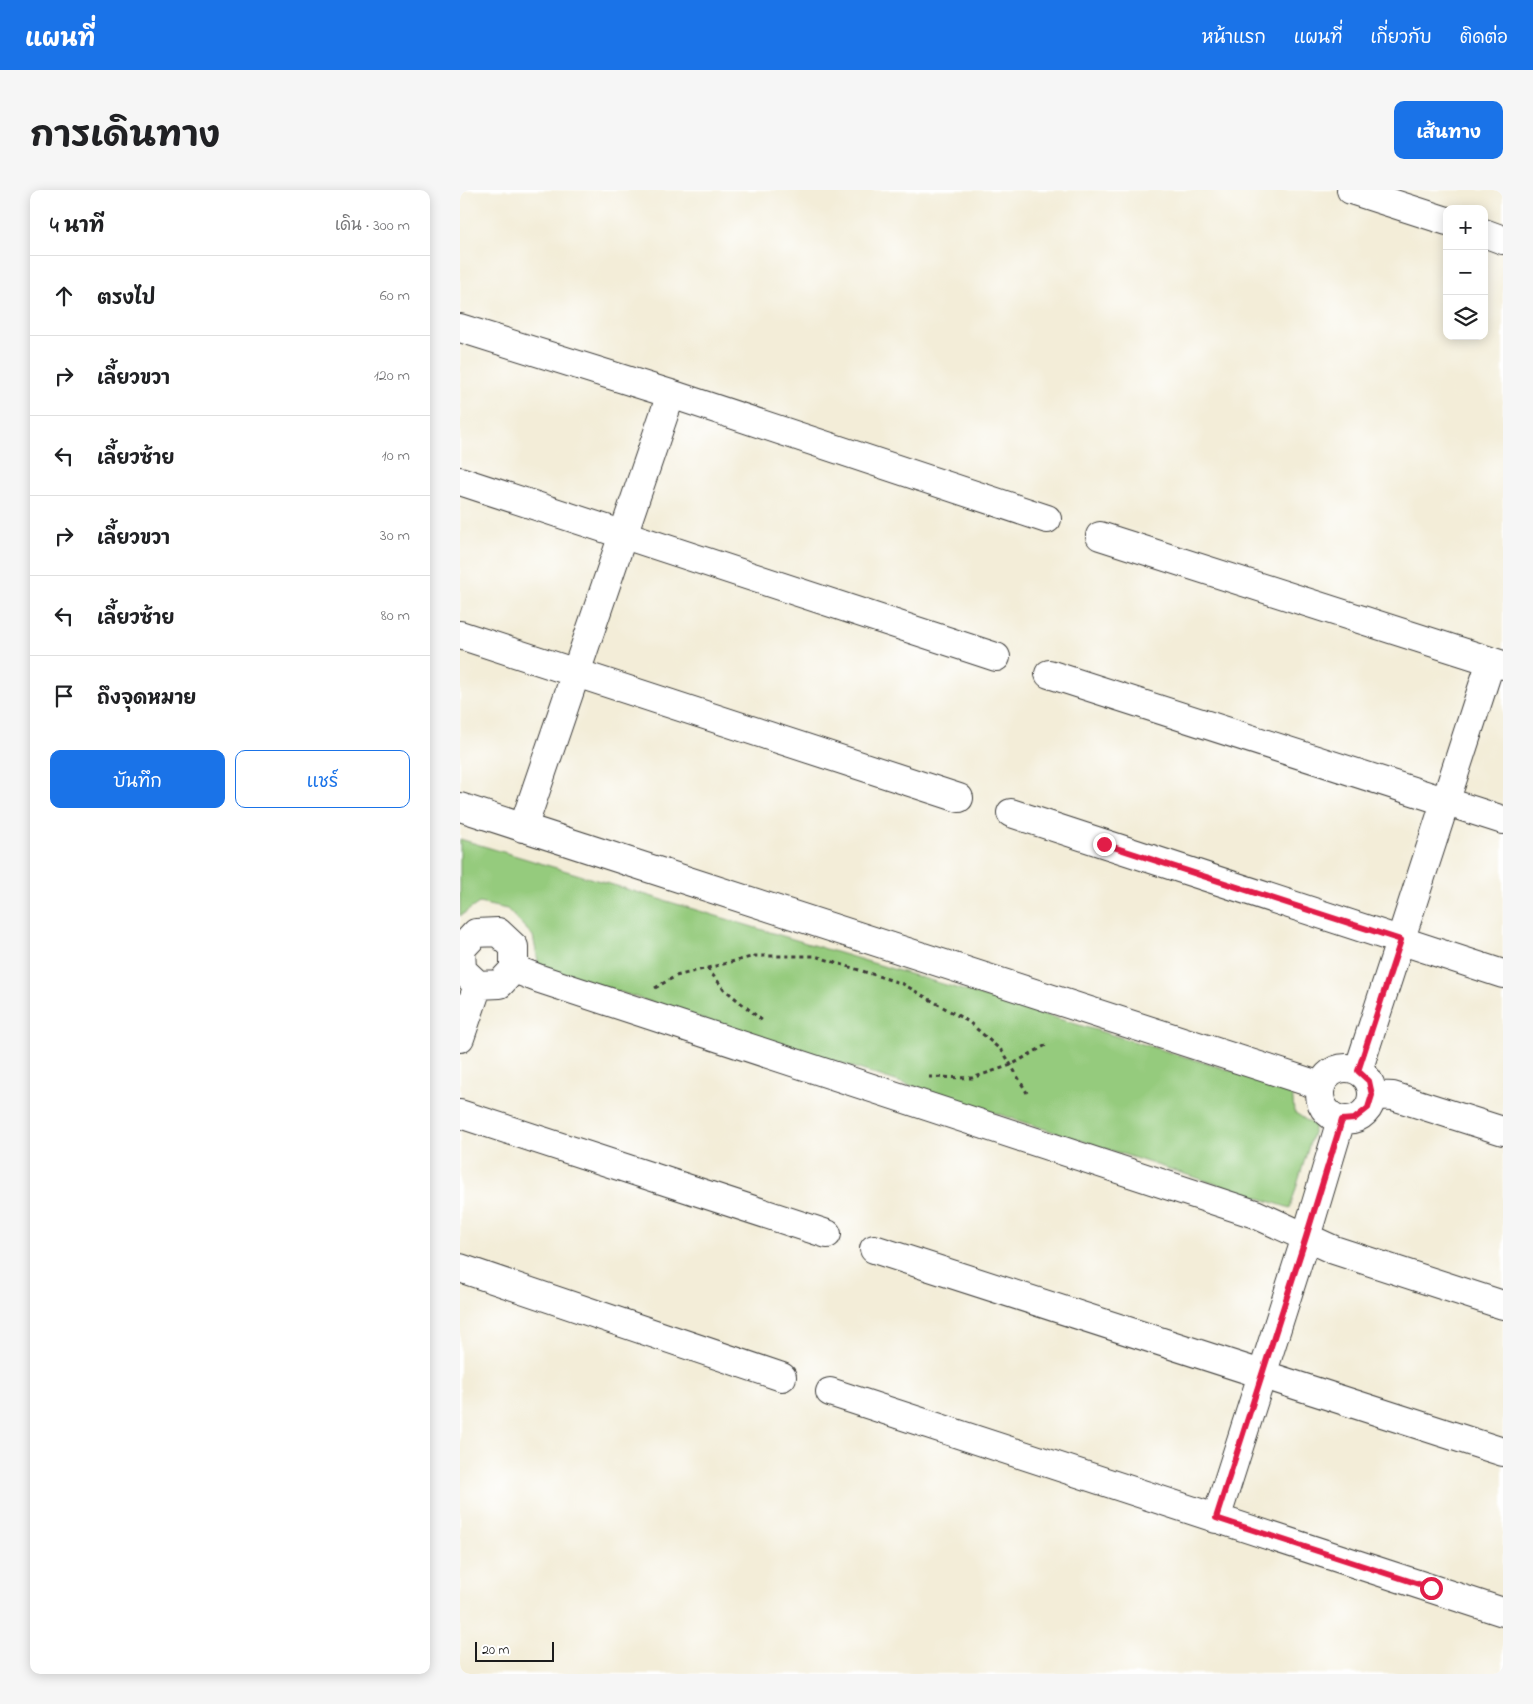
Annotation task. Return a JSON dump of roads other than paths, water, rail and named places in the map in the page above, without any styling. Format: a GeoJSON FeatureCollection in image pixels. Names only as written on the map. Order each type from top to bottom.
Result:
{"type":"FeatureCollection","features":[{"type":"Feature","properties":{"kind":"street"},"geometry":{"type":"LineString","coordinates":[[1351,190],[1443,220]]}},
{"type":"Feature","properties":{"kind":"street"},"geometry":{"type":"LineString","coordinates":[[1488,234],[1503,240]]}},
{"type":"Feature","properties":{"kind":"street"},"geometry":{"type":"LineString","coordinates":[[460,328],[671,394],[1047,519]]}},
{"type":"Feature","properties":{"kind":"street"},"geometry":{"type":"LineString","coordinates":[[523,828],[671,394]]}},
{"type":"Feature","properties":{"kind":"street"},"geometry":{"type":"LineString","coordinates":[[460,481],[996,656]]}},
{"type":"Feature","properties":{"kind":"street"},"geometry":{"type":"LineString","coordinates":[[1100,536],[1497,663],[1446,802],[1358,1071]]}},
{"type":"Feature","properties":{"kind":"street"},"geometry":{"type":"LineString","coordinates":[[460,635],[960,798]]}},
{"type":"Feature","properties":{"kind":"street"},"geometry":{"type":"LineString","coordinates":[[1049,674],[1503,820]]}},
{"type":"Feature","properties":{"kind":"street"},"geometry":{"type":"LineString","coordinates":[[460,807],[1321,1086]]}},
{"type":"Feature","properties":{"kind":"street"},"geometry":{"type":"LineString","coordinates":[[1011,813],[1503,974]]}},
{"type":"Feature","properties":{"kind":"street"},"geometry":{"type":"LineString","coordinates":[[498,932],[514,947],[514,969],[500,984],[478,985],[462,970],[461,948],[476,933],[498,932]]}},
{"type":"Feature","properties":{"kind":"street"},"geometry":{"type":"LineString","coordinates":[[514,969],[1255,1214],[1334,1250],[1503,1305]]}},
{"type":"Feature","properties":{"kind":"street"},"geometry":{"type":"LineString","coordinates":[[460,1038],[478,985]]}},
{"type":"Feature","properties":{"kind":"street"},"geometry":{"type":"LineString","coordinates":[[1344,1068],[1358,1071],[1369,1081],[1372,1095],[1368,1108],[1354,1119],[1342,1120],[1329,1114],[1322,1105],[1321,1086],[1330,1072],[1344,1068]]}},
{"type":"Feature","properties":{"kind":"street"},"geometry":{"type":"LineString","coordinates":[[1372,1095],[1393,1096],[1503,1131]]}},
{"type":"Feature","properties":{"kind":"street"},"geometry":{"type":"LineString","coordinates":[[460,1114],[828,1234]]}},
{"type":"Feature","properties":{"kind":"street"},"geometry":{"type":"LineString","coordinates":[[1216,1518],[1342,1120]]}},
{"type":"Feature","properties":{"kind":"street"},"geometry":{"type":"LineString","coordinates":[[874,1249],[1503,1452]]}},
{"type":"Feature","properties":{"kind":"street"},"geometry":{"type":"LineString","coordinates":[[460,1268],[782,1376]]}},
{"type":"Feature","properties":{"kind":"street"},"geometry":{"type":"LineString","coordinates":[[830,1392],[1503,1612]]}}]}
